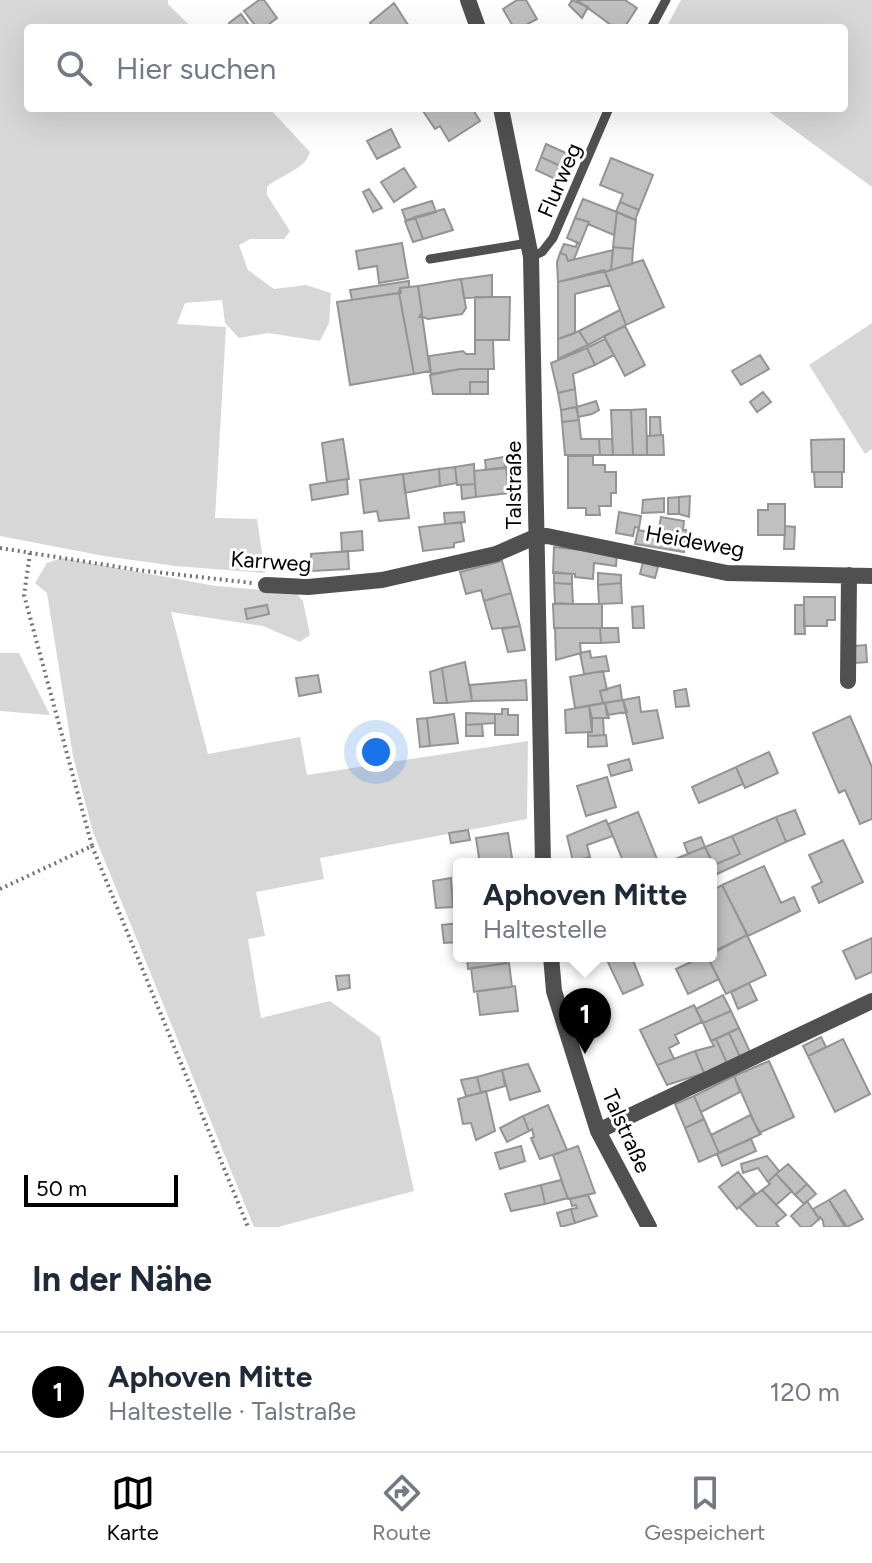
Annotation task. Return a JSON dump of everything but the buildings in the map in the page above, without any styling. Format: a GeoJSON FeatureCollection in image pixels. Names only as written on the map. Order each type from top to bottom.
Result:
{"type":"FeatureCollection","features":[{"type":"Feature","properties":{"kind":"street"},"geometry":{"type":"LineString","coordinates":[[468,0],[477,24]]}},
{"type":"Feature","properties":{"kind":"street","name":"Talstraße"},"geometry":{"type":"LineString","coordinates":[[502,112],[530,250],[543,858]]}},
{"type":"Feature","properties":{"kind":"street","name":"Heideweg"},"geometry":{"type":"LineString","coordinates":[[535,537],[547,536],[727,573],[872,576]]}},
{"type":"Feature","properties":{"kind":"street","name":"Karrweg"},"geometry":{"type":"LineString","coordinates":[[266,585],[308,587],[382,580],[496,554],[535,537]]}},
{"type":"Feature","properties":{"kind":"street"},"geometry":{"type":"LineString","coordinates":[[848,681],[849,575]]}},
{"type":"Feature","properties":{"kind":"street","name":"Talstraße"},"geometry":{"type":"LineString","coordinates":[[552,962],[554,991],[598,1131],[649,1227]]}},
{"type":"Feature","properties":{"kind":"street"},"geometry":{"type":"LineString","coordinates":[[598,1131],[872,1001]]}},
{"type":"Feature","properties":{"kind":"lane"},"geometry":{"type":"LineString","coordinates":[[653,24],[666,0]]}},
{"type":"Feature","properties":{"kind":"lane","name":"Flurweg"},"geometry":{"type":"LineString","coordinates":[[530,250],[542,252],[553,238],[607,112]]}},
{"type":"Feature","properties":{"kind":"lane"},"geometry":{"type":"LineString","coordinates":[[430,259],[530,250]]}},
{"type":"Feature","properties":{"kind":"path","name":"Karrweg"},"geometry":{"type":"LineString","coordinates":[[0,548],[138,570],[266,585]]}},
{"type":"Feature","properties":{"kind":"path"},"geometry":{"type":"LineString","coordinates":[[30,553],[24,595],[92,846],[248,1227]]}},
{"type":"Feature","properties":{"kind":"path"},"geometry":{"type":"LineString","coordinates":[[0,889],[92,846]]}},
{"type":"Feature","properties":{"kind":"shaded area"},"geometry":{"type":"Polygon","coordinates":[[[0,0],[168,0],[168,4],[188,24],[24,24],[24,112],[273,112],[310,152],[298,168],[267,187],[267,195],[290,231],[284,239],[250,239],[239,245],[248,270],[274,289],[306,285],[331,293],[329,323],[320,341],[268,333],[239,338],[225,323],[222,300],[185,303],[177,324],[226,327],[215,518],[257,519],[265,573],[175,566],[0,536],[0,0]]]}},
{"type":"Feature","properties":{"kind":"shaded area"},"geometry":{"type":"Polygon","coordinates":[[[681,0],[872,0],[872,187],[769,112],[848,112],[848,24],[668,24],[681,0]]]}},
{"type":"Feature","properties":{"kind":"shaded area"},"geometry":{"type":"Polygon","coordinates":[[[872,323],[872,449],[865,454],[809,365],[872,323]]]}},
{"type":"Feature","properties":{"kind":"shaded area"},"geometry":{"type":"Polygon","coordinates":[[[62,558],[216,586],[296,593],[303,601],[310,635],[300,642],[263,626],[171,612],[208,754],[300,737],[307,775],[528,741],[527,819],[320,858],[324,879],[256,892],[265,936],[248,939],[261,1018],[330,1001],[380,1037],[414,1191],[278,1227],[254,1227],[93,832],[73,756],[47,593],[35,583],[47,563],[62,558]]]}},
{"type":"Feature","properties":{"kind":"shaded area"},"geometry":{"type":"Polygon","coordinates":[[[0,653],[19,653],[50,715],[0,711],[0,653]]]}},
{"type":"Feature","properties":{"kind":"place","name":"Aphoven Mitte"},"geometry":{"type":"Point","coordinates":[585,1054]}}]}
